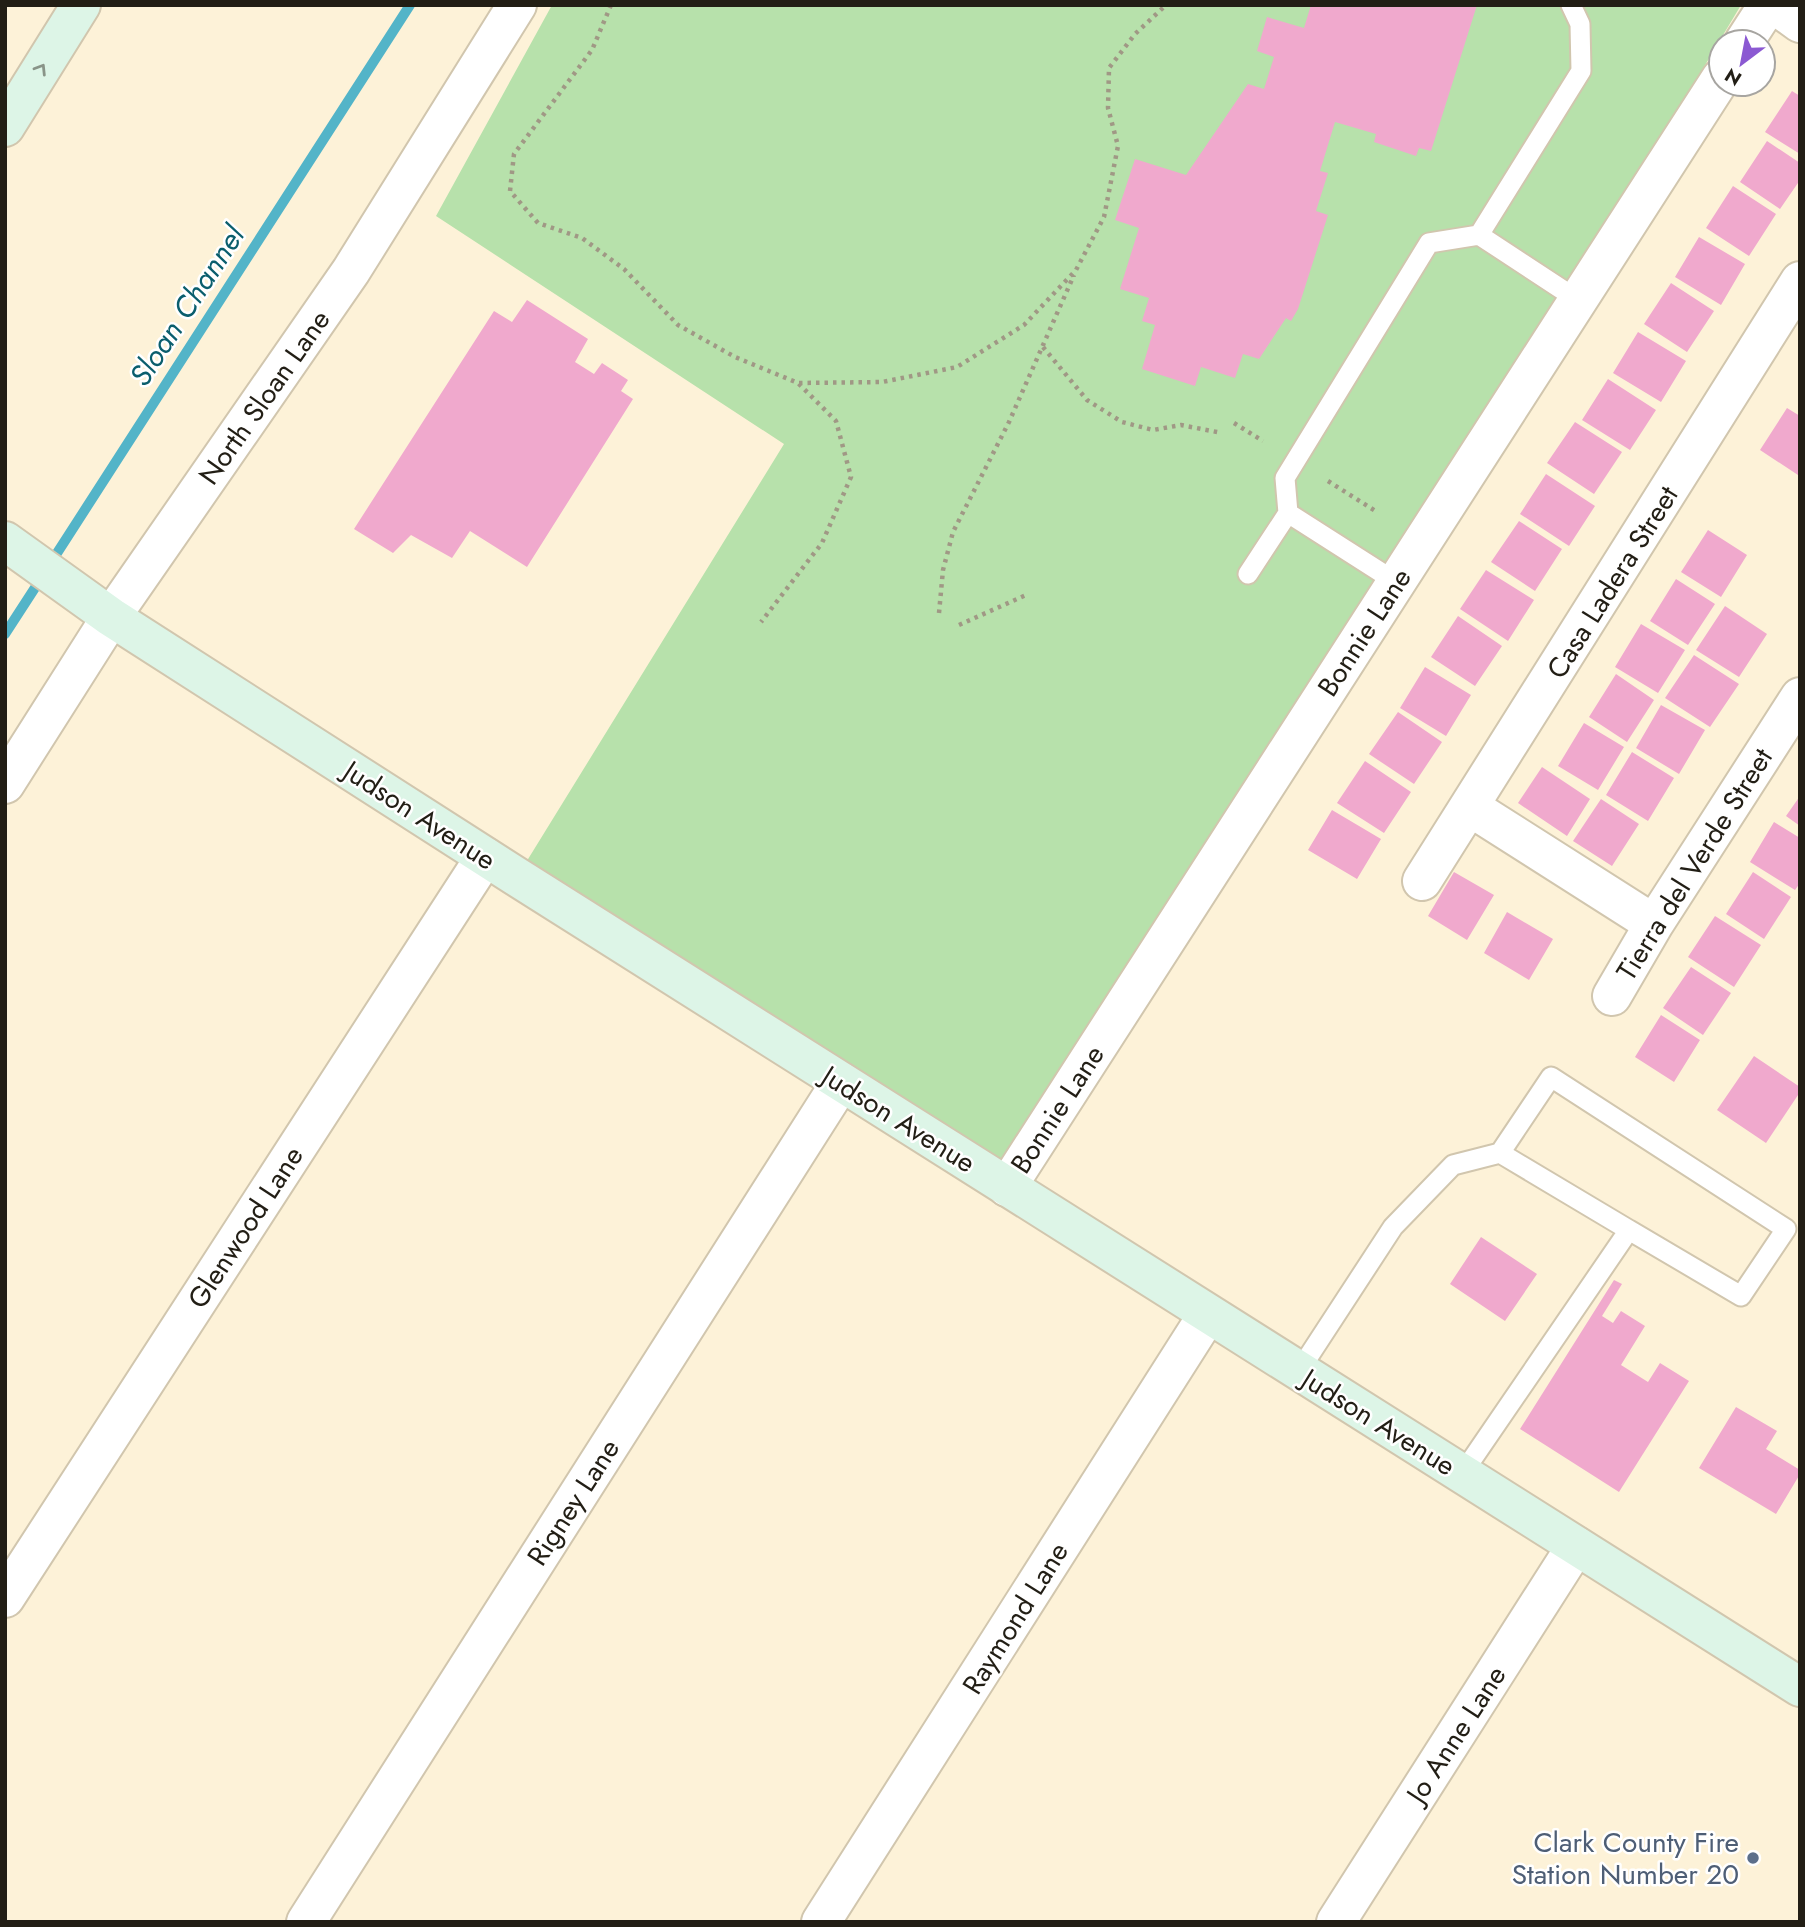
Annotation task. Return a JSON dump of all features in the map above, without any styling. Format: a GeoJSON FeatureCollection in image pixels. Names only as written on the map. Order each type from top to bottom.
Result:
{"type":"FeatureCollection","features":[{"type":"Feature","properties":{"kind":"street"},"geometry":{"type":"LineString","coordinates":[[5,127],[81,5]]}},
{"type":"Feature","properties":{"kind":"street","name":"North Sloan Lane"},"geometry":{"type":"LineString","coordinates":[[5,784],[99,609],[351,271],[517,5]]}},
{"type":"Feature","properties":{"kind":"street"},"geometry":{"type":"LineString","coordinates":[[1753,28],[1768,5]]}},
{"type":"Feature","properties":{"kind":"street"},"geometry":{"type":"LineString","coordinates":[[1775,5],[1800,23]]}},
{"type":"Feature","properties":{"kind":"street","name":"Bonnie Lane"},"geometry":{"type":"LineString","coordinates":[[1007,1187],[1708,98]]}},
{"type":"Feature","properties":{"kind":"street","name":"Casa Ladera Street"},"geometry":{"type":"LineString","coordinates":[[1422,881],[1800,281]]}},
{"type":"Feature","properties":{"kind":"street","name":"Judson Avenue"},"geometry":{"type":"LineString","coordinates":[[5,541],[99,609],[485,856],[1800,1687]]}},
{"type":"Feature","properties":{"kind":"street","name":"Tierra del Verde Street"},"geometry":{"type":"LineString","coordinates":[[1612,996],[1654,924],[1800,697]]}},
{"type":"Feature","properties":{"kind":"street"},"geometry":{"type":"LineString","coordinates":[[1470,807],[1654,924]]}},
{"type":"Feature","properties":{"kind":"street","name":"Glenwood Lane"},"geometry":{"type":"LineString","coordinates":[[5,1598],[485,856]]}},
{"type":"Feature","properties":{"kind":"street","name":"Rigney Lane"},"geometry":{"type":"LineString","coordinates":[[306,1922],[841,1083]]}},
{"type":"Feature","properties":{"kind":"street","name":"Raymond Lane"},"geometry":{"type":"LineString","coordinates":[[821,1922],[1208,1314]]}},
{"type":"Feature","properties":{"kind":"street","name":"Jo Anne Lane"},"geometry":{"type":"LineString","coordinates":[[1336,1922],[1576,1546]]}},
{"type":"Feature","properties":{"kind":"lane"},"geometry":{"type":"LineString","coordinates":[[1479,235],[1581,71],[1580,24],[1571,5]]}},
{"type":"Feature","properties":{"kind":"lane"},"geometry":{"type":"LineString","coordinates":[[1248,574],[1288,513],[1285,478],[1429,243],[1479,235],[1578,300]]}},
{"type":"Feature","properties":{"kind":"lane"},"geometry":{"type":"LineString","coordinates":[[1288,513],[1396,582]]}},
{"type":"Feature","properties":{"kind":"lane"},"geometry":{"type":"LineString","coordinates":[[1299,1371],[1394,1227],[1453,1165],[1500,1153],[1551,1077],[1786,1229],[1741,1296],[1500,1153]]}},
{"type":"Feature","properties":{"kind":"lane"},"geometry":{"type":"LineString","coordinates":[[1462,1474],[1629,1230]]}},
{"type":"Feature","properties":{"kind":"path"},"geometry":{"type":"LineString","coordinates":[[611,5],[592,50],[514,154],[510,191],[538,223],[582,238],[624,269],[678,325],[736,357],[798,383],[836,421],[851,477],[822,543],[761,622]]}},
{"type":"Feature","properties":{"kind":"path"},"geometry":{"type":"LineString","coordinates":[[939,613],[943,570],[953,531],[1043,347],[1076,270],[1104,217],[1118,146],[1108,108],[1109,68],[1135,34],[1166,5]]}},
{"type":"Feature","properties":{"kind":"path"},"geometry":{"type":"LineString","coordinates":[[798,383],[882,382],[957,367],[1024,324],[1076,270]]}},
{"type":"Feature","properties":{"kind":"path"},"geometry":{"type":"LineString","coordinates":[[1043,347],[1087,400],[1122,422],[1153,430],[1181,425],[1222,433]]}},
{"type":"Feature","properties":{"kind":"path"},"geometry":{"type":"LineString","coordinates":[[1234,423],[1263,441]]}},
{"type":"Feature","properties":{"kind":"path"},"geometry":{"type":"LineString","coordinates":[[1328,481],[1377,512]]}},
{"type":"Feature","properties":{"kind":"path"},"geometry":{"type":"LineString","coordinates":[[959,625],[1026,595]]}},
{"type":"Feature","properties":{"kind":"green space"},"geometry":{"type":"Polygon","coordinates":[[[552,5],[1741,5],[1727,28],[1707,28],[1707,62],[1396,582],[1007,1187],[517,877],[784,444],[436,216],[552,5]]]}},
{"type":"Feature","properties":{"kind":"building"},"geometry":{"type":"Polygon","coordinates":[[[1311,5],[1477,5],[1431,151],[1419,148],[1416,156],[1374,142],[1376,134],[1335,122],[1320,171],[1328,173],[1316,211],[1328,215],[1298,309],[1291,321],[1286,318],[1259,359],[1243,354],[1235,378],[1201,367],[1195,386],[1142,369],[1155,325],[1142,321],[1149,298],[1120,289],[1139,228],[1115,220],[1135,159],[1186,175],[1248,84],[1264,89],[1274,57],[1257,51],[1267,17],[1304,28],[1311,5]]]}},
{"type":"Feature","properties":{"kind":"building"},"geometry":{"type":"Polygon","coordinates":[[[1792,91],[1800,96],[1800,154],[1765,132],[1792,91]]]}},
{"type":"Feature","properties":{"kind":"building"},"geometry":{"type":"Polygon","coordinates":[[[1767,141],[1800,163],[1800,180],[1780,209],[1740,182],[1767,141]]]}},
{"type":"Feature","properties":{"kind":"building"},"geometry":{"type":"Polygon","coordinates":[[[1733,186],[1776,214],[1749,256],[1706,228],[1733,186]]]}},
{"type":"Feature","properties":{"kind":"building"},"geometry":{"type":"Polygon","coordinates":[[[1699,237],[1745,264],[1721,305],[1675,277],[1699,237]]]}},
{"type":"Feature","properties":{"kind":"building"},"geometry":{"type":"Polygon","coordinates":[[[1671,283],[1714,311],[1687,352],[1644,324],[1671,283]]]}},
{"type":"Feature","properties":{"kind":"building"},"geometry":{"type":"Polygon","coordinates":[[[527,300],[588,339],[575,362],[594,374],[602,363],[628,380],[621,391],[633,399],[527,567],[470,531],[452,558],[411,535],[393,553],[354,529],[494,311],[512,322],[527,300]]]}},
{"type":"Feature","properties":{"kind":"building"},"geometry":{"type":"Polygon","coordinates":[[[1638,332],[1686,361],[1661,402],[1613,373],[1638,332]]]}},
{"type":"Feature","properties":{"kind":"building"},"geometry":{"type":"Polygon","coordinates":[[[1608,379],[1656,410],[1630,450],[1582,420],[1608,379]]]}},
{"type":"Feature","properties":{"kind":"building"},"geometry":{"type":"Polygon","coordinates":[[[1787,408],[1800,416],[1798,475],[1760,450],[1787,408]]]}},
{"type":"Feature","properties":{"kind":"building"},"geometry":{"type":"Polygon","coordinates":[[[1575,422],[1622,452],[1594,494],[1547,463],[1575,422]]]}},
{"type":"Feature","properties":{"kind":"building"},"geometry":{"type":"Polygon","coordinates":[[[1546,474],[1595,506],[1569,546],[1520,514],[1546,474]]]}},
{"type":"Feature","properties":{"kind":"building"},"geometry":{"type":"Polygon","coordinates":[[[1519,521],[1562,549],[1535,591],[1491,562],[1519,521]]]}},
{"type":"Feature","properties":{"kind":"building"},"geometry":{"type":"Polygon","coordinates":[[[1708,530],[1747,555],[1721,597],[1681,572],[1708,530]]]}},
{"type":"Feature","properties":{"kind":"building"},"geometry":{"type":"Polygon","coordinates":[[[1486,570],[1534,600],[1508,641],[1460,609],[1486,570]]]}},
{"type":"Feature","properties":{"kind":"building"},"geometry":{"type":"Polygon","coordinates":[[[1676,579],[1715,604],[1688,645],[1650,621],[1676,579]]]}},
{"type":"Feature","properties":{"kind":"building"},"geometry":{"type":"Polygon","coordinates":[[[1725,606],[1767,634],[1739,677],[1696,650],[1725,606]]]}},
{"type":"Feature","properties":{"kind":"building"},"geometry":{"type":"Polygon","coordinates":[[[1458,616],[1502,646],[1475,686],[1431,657],[1458,616]]]}},
{"type":"Feature","properties":{"kind":"building"},"geometry":{"type":"Polygon","coordinates":[[[1641,624],[1685,650],[1658,693],[1615,667],[1641,624]]]}},
{"type":"Feature","properties":{"kind":"building"},"geometry":{"type":"Polygon","coordinates":[[[1694,655],[1739,684],[1710,727],[1665,698],[1694,655]]]}},
{"type":"Feature","properties":{"kind":"building"},"geometry":{"type":"Polygon","coordinates":[[[1425,667],[1471,695],[1446,736],[1400,708],[1425,667]]]}},
{"type":"Feature","properties":{"kind":"building"},"geometry":{"type":"Polygon","coordinates":[[[1616,674],[1654,700],[1627,742],[1589,717],[1616,674]]]}},
{"type":"Feature","properties":{"kind":"building"},"geometry":{"type":"Polygon","coordinates":[[[1661,705],[1705,730],[1679,774],[1636,748],[1661,705]]]}},
{"type":"Feature","properties":{"kind":"building"},"geometry":{"type":"Polygon","coordinates":[[[1398,712],[1442,742],[1414,784],[1369,754],[1398,712]]]}},
{"type":"Feature","properties":{"kind":"building"},"geometry":{"type":"Polygon","coordinates":[[[1584,723],[1624,747],[1598,790],[1558,766],[1584,723]]]}},
{"type":"Feature","properties":{"kind":"building"},"geometry":{"type":"Polygon","coordinates":[[[1632,752],[1674,778],[1648,821],[1606,795],[1632,752]]]}},
{"type":"Feature","properties":{"kind":"building"},"geometry":{"type":"Polygon","coordinates":[[[1365,761],[1411,792],[1384,833],[1337,803],[1365,761]]]}},
{"type":"Feature","properties":{"kind":"building"},"geometry":{"type":"Polygon","coordinates":[[[1542,767],[1590,799],[1567,836],[1518,803],[1542,767]]]}},
{"type":"Feature","properties":{"kind":"building"},"geometry":{"type":"Polygon","coordinates":[[[1800,796],[1800,826],[1786,816],[1800,796]]]}},
{"type":"Feature","properties":{"kind":"building"},"geometry":{"type":"Polygon","coordinates":[[[1601,799],[1639,824],[1612,866],[1573,841],[1601,799]]]}},
{"type":"Feature","properties":{"kind":"building"},"geometry":{"type":"Polygon","coordinates":[[[1332,810],[1381,839],[1357,879],[1308,850],[1332,810]]]}},
{"type":"Feature","properties":{"kind":"building"},"geometry":{"type":"Polygon","coordinates":[[[1774,822],[1800,838],[1800,883],[1795,890],[1750,862],[1774,822]]]}},
{"type":"Feature","properties":{"kind":"building"},"geometry":{"type":"Polygon","coordinates":[[[1454,872],[1494,895],[1467,940],[1428,916],[1454,872]]]}},
{"type":"Feature","properties":{"kind":"building"},"geometry":{"type":"Polygon","coordinates":[[[1753,872],[1791,897],[1764,939],[1726,914],[1753,872]]]}},
{"type":"Feature","properties":{"kind":"building"},"geometry":{"type":"Polygon","coordinates":[[[1507,912],[1553,939],[1529,980],[1484,953],[1507,912]]]}},
{"type":"Feature","properties":{"kind":"building"},"geometry":{"type":"Polygon","coordinates":[[[1715,916],[1761,945],[1734,987],[1688,957],[1715,916]]]}},
{"type":"Feature","properties":{"kind":"building"},"geometry":{"type":"Polygon","coordinates":[[[1691,967],[1731,993],[1703,1035],[1663,1008],[1691,967]]]}},
{"type":"Feature","properties":{"kind":"building"},"geometry":{"type":"Polygon","coordinates":[[[1661,1015],[1700,1040],[1674,1082],[1635,1057],[1661,1015]]]}},
{"type":"Feature","properties":{"kind":"building"},"geometry":{"type":"Polygon","coordinates":[[[1754,1056],[1800,1087],[1800,1092],[1766,1143],[1717,1110],[1754,1056]]]}},
{"type":"Feature","properties":{"kind":"building"},"geometry":{"type":"Polygon","coordinates":[[[1481,1237],[1537,1274],[1505,1321],[1450,1284],[1481,1237]]]}},
{"type":"Feature","properties":{"kind":"building"},"geometry":{"type":"Polygon","coordinates":[[[1614,1280],[1622,1284],[1602,1316],[1613,1323],[1621,1311],[1645,1326],[1621,1365],[1648,1382],[1660,1363],[1689,1381],[1619,1492],[1520,1429],[1614,1280]]]}},
{"type":"Feature","properties":{"kind":"building"},"geometry":{"type":"Polygon","coordinates":[[[1736,1407],[1777,1431],[1766,1449],[1800,1470],[1776,1514],[1699,1468],[1736,1407]]]}},
{"type":"Feature","properties":{"kind":"waterway","name":"Sloan Channel"},"geometry":{"type":"LineString","coordinates":[[50,564],[410,5]]}},
{"type":"Feature","properties":{"kind":"waterway","name":"Sloan Channel"},"geometry":{"type":"LineString","coordinates":[[5,634],[42,577]]}},
{"type":"Feature","properties":{"kind":"place","name":"Clark County Fire Station Number 20"},"geometry":{"type":"Point","coordinates":[1753,1858]}}]}
